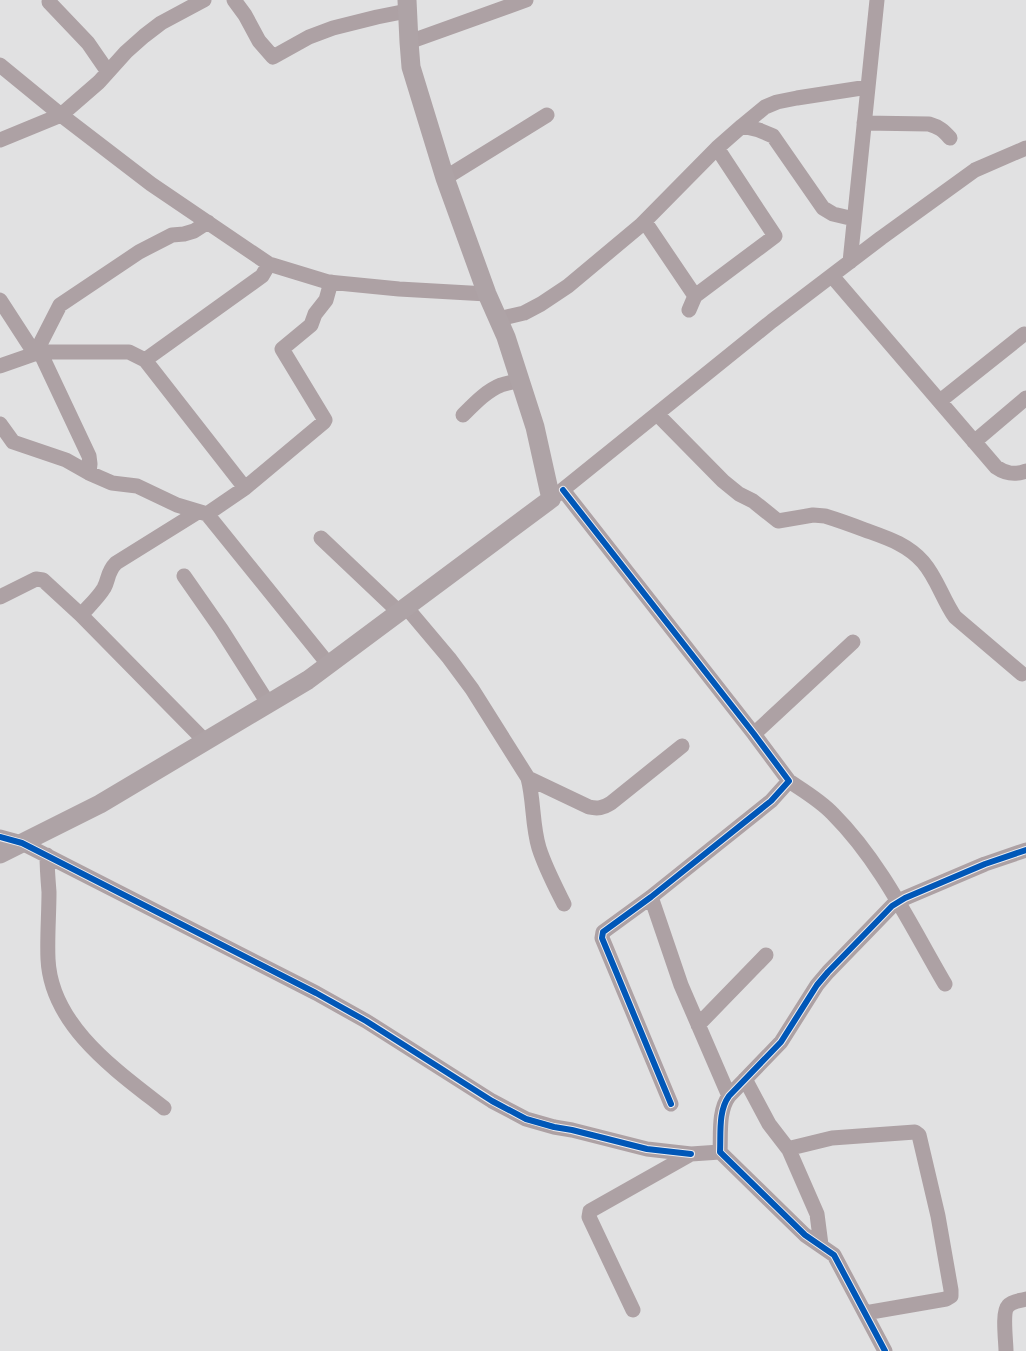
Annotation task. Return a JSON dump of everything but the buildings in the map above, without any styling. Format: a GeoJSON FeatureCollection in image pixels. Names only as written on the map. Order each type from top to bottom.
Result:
{"type":"FeatureCollection","features":[{"type":"Feature","properties":{"kind":"main road"},"geometry":{"type":"LineString","coordinates":[[0,854],[100,804],[308,680],[557,494],[506,337],[487,294],[445,178],[411,67],[407,6]]}},
{"type":"Feature","properties":{"kind":"street"},"geometry":{"type":"LineString","coordinates":[[0,140],[61,115],[80,100],[126,52],[161,23],[204,0]]}},
{"type":"Feature","properties":{"kind":"street"},"geometry":{"type":"LineString","coordinates":[[234,0],[245,15],[259,41],[273,57],[309,37],[333,28],[377,17],[407,6]]}},
{"type":"Feature","properties":{"kind":"street"},"geometry":{"type":"LineString","coordinates":[[409,42],[526,0]]}},
{"type":"Feature","properties":{"kind":"street"},"geometry":{"type":"LineString","coordinates":[[850,262],[877,0]]}},
{"type":"Feature","properties":{"kind":"street"},"geometry":{"type":"LineString","coordinates":[[48,1],[88,43],[108,72]]}},
{"type":"Feature","properties":{"kind":"street"},"geometry":{"type":"LineString","coordinates":[[0,65],[61,115],[151,184],[269,264],[331,282],[399,289],[487,294]]}},
{"type":"Feature","properties":{"kind":"street"},"geometry":{"type":"LineString","coordinates":[[498,319],[524,313],[541,304],[568,286],[644,222],[717,148],[765,107],[777,102],[797,98],[868,87]]}},
{"type":"Feature","properties":{"kind":"street"},"geometry":{"type":"LineString","coordinates":[[445,178],[547,115]]}},
{"type":"Feature","properties":{"kind":"street"},"geometry":{"type":"LineString","coordinates":[[864,123],[929,124],[937,126],[950,138]]}},
{"type":"Feature","properties":{"kind":"street"},"geometry":{"type":"LineString","coordinates":[[742,126],[759,130],[773,136],[823,208],[833,214],[854,219]]}},
{"type":"Feature","properties":{"kind":"street"},"geometry":{"type":"LineString","coordinates":[[644,222],[692,303],[775,236],[717,148]]}},
{"type":"Feature","properties":{"kind":"street"},"geometry":{"type":"LineString","coordinates":[[945,984],[868,855],[835,815],[789,781],[754,734],[557,494],[772,321],[975,170],[1024,151]]}},
{"type":"Feature","properties":{"kind":"street"},"geometry":{"type":"LineString","coordinates":[[38,353],[60,305],[139,252],[172,235],[194,231],[208,222]]}},
{"type":"Feature","properties":{"kind":"street"},"geometry":{"type":"LineString","coordinates":[[145,360],[262,276],[269,264]]}},
{"type":"Feature","properties":{"kind":"street"},"geometry":{"type":"LineString","coordinates":[[832,276],[996,468],[1011,474],[1026,471]]}},
{"type":"Feature","properties":{"kind":"street"},"geometry":{"type":"LineString","coordinates":[[81,616],[103,590],[108,575],[116,563],[245,488],[325,421],[282,349],[310,325],[315,314],[326,300],[331,282]]}},
{"type":"Feature","properties":{"kind":"street"},"geometry":{"type":"LineString","coordinates":[[0,300],[38,353],[89,456],[89,473]]}},
{"type":"Feature","properties":{"kind":"street"},"geometry":{"type":"LineString","coordinates":[[940,401],[1024,334]]}},
{"type":"Feature","properties":{"kind":"street"},"geometry":{"type":"LineString","coordinates":[[0,366],[38,353],[129,352],[145,360],[245,488]]}},
{"type":"Feature","properties":{"kind":"street"},"geometry":{"type":"LineString","coordinates":[[462,414],[491,390],[500,385],[520,380]]}},
{"type":"Feature","properties":{"kind":"street"},"geometry":{"type":"LineString","coordinates":[[974,442],[1026,398]]}},
{"type":"Feature","properties":{"kind":"street"},"geometry":{"type":"LineString","coordinates":[[656,414],[723,481],[739,494],[753,501],[778,521],[814,515],[825,516],[897,541],[909,548],[923,562],[955,617],[1022,674]]}},
{"type":"Feature","properties":{"kind":"street"},"geometry":{"type":"LineString","coordinates":[[0,424],[13,442],[66,460],[89,473],[112,483],[137,486],[177,505],[203,513],[329,665]]}},
{"type":"Feature","properties":{"kind":"street"},"geometry":{"type":"LineString","coordinates":[[321,538],[403,610],[436,642],[472,689],[528,778],[539,848],[564,904]]}},
{"type":"Feature","properties":{"kind":"street"},"geometry":{"type":"LineString","coordinates":[[184,576],[221,629],[268,703]]}},
{"type":"Feature","properties":{"kind":"street"},"geometry":{"type":"LineString","coordinates":[[0,597],[40,579],[42,580],[81,616],[205,741]]}},
{"type":"Feature","properties":{"kind":"street"},"geometry":{"type":"LineString","coordinates":[[754,734],[852,642]]}},
{"type":"Feature","properties":{"kind":"street"},"geometry":{"type":"LineString","coordinates":[[528,778],[589,807],[603,808],[682,746]]}},
{"type":"Feature","properties":{"kind":"street"},"geometry":{"type":"LineString","coordinates":[[671,1104],[602,938],[604,932],[651,897],[771,801],[789,781]]}},
{"type":"Feature","properties":{"kind":"street"},"geometry":{"type":"LineString","coordinates":[[0,836],[22,843],[47,855],[316,993],[366,1021],[492,1101],[526,1119],[647,1149],[691,1154],[720,1152],[805,1235],[831,1251],[837,1259],[885,1351]]}},
{"type":"Feature","properties":{"kind":"street"},"geometry":{"type":"LineString","coordinates":[[720,1152],[722,1112],[724,1103],[781,1042],[828,972],[878,920],[897,902],[985,864],[1026,850]]}},
{"type":"Feature","properties":{"kind":"street"},"geometry":{"type":"LineString","coordinates":[[47,855],[48,960],[52,986],[64,1011],[83,1038],[113,1067],[164,1108]]}},
{"type":"Feature","properties":{"kind":"street"},"geometry":{"type":"LineString","coordinates":[[651,897],[681,985],[729,1096]]}},
{"type":"Feature","properties":{"kind":"street"},"geometry":{"type":"LineString","coordinates":[[698,1025],[766,955]]}},
{"type":"Feature","properties":{"kind":"street"},"geometry":{"type":"LineString","coordinates":[[745,1079],[769,1124],[789,1150],[817,1214],[821,1245]]}},
{"type":"Feature","properties":{"kind":"street"},"geometry":{"type":"LineString","coordinates":[[789,1150],[791,1148],[832,1138],[915,1132],[919,1134],[938,1216],[951,1296],[946,1299],[864,1313]]}},
{"type":"Feature","properties":{"kind":"street"},"geometry":{"type":"LineString","coordinates":[[633,1310],[589,1218],[590,1211],[691,1154]]}},
{"type":"Feature","properties":{"kind":"street"},"geometry":{"type":"LineString","coordinates":[[1006,1351],[1001,1312],[1009,1304],[1026,1300]]}},
{"type":"Feature","properties":{"kind":"cycle path"},"geometry":{"type":"LineString","coordinates":[[563,490],[789,781],[771,801],[651,897],[603,932],[602,938],[671,1104]]}},
{"type":"Feature","properties":{"kind":"cycle path"},"geometry":{"type":"LineString","coordinates":[[0,837],[22,843],[316,993],[366,1021],[492,1101],[526,1119],[647,1149],[691,1154]]}},
{"type":"Feature","properties":{"kind":"cycle path"},"geometry":{"type":"LineString","coordinates":[[885,1351],[834,1255],[805,1235],[720,1152],[723,1109],[729,1096],[781,1042],[817,985],[892,906],[905,898],[985,864],[1026,850]]}}]}
